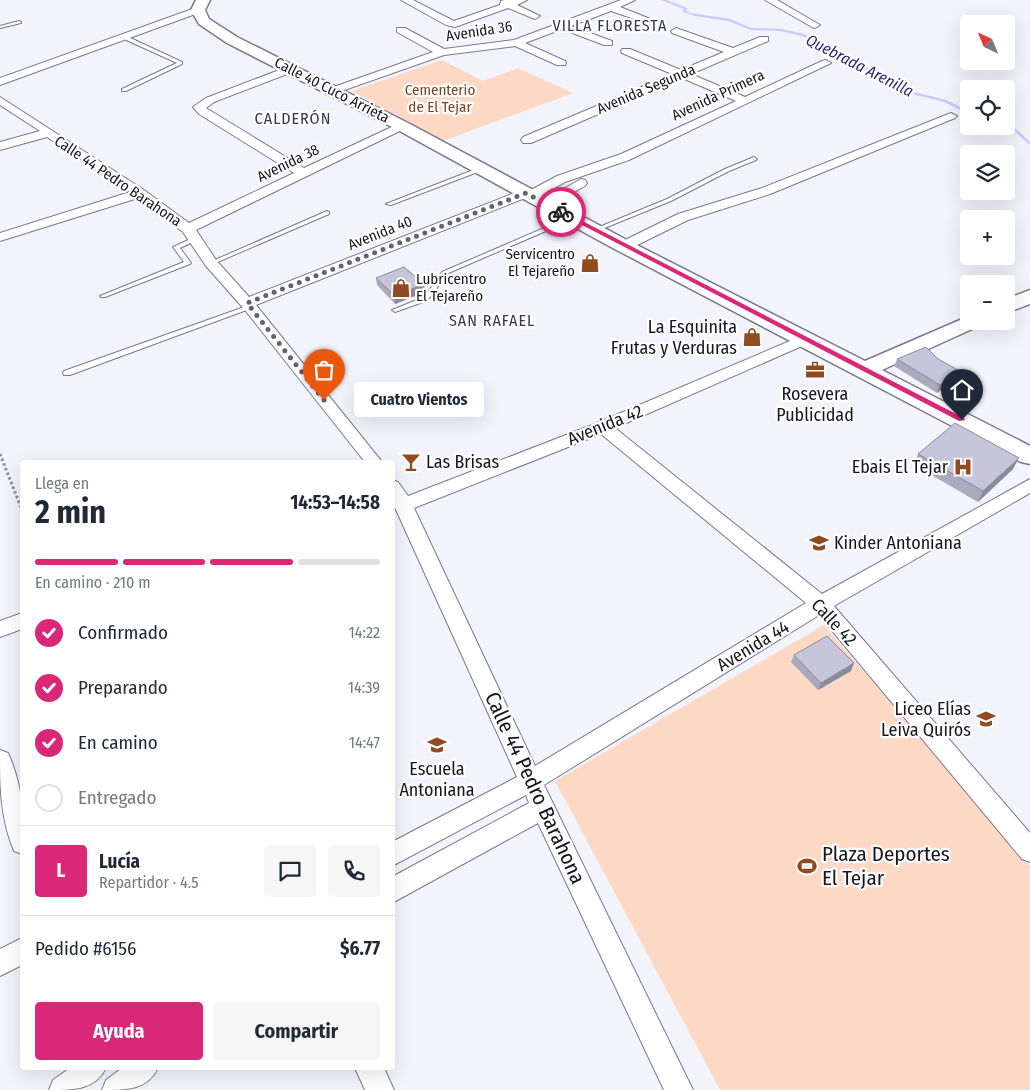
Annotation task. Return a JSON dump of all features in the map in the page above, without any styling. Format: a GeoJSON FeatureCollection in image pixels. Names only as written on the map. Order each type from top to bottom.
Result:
{"type":"FeatureCollection","features":[{"type":"Feature","properties":{"kind":"main road","name":"Calle 40 Cuco Arrieta"},"geometry":{"type":"LineString","coordinates":[[200,5],[204,21],[232,40],[402,126],[624,246],[804,340],[866,369],[1030,456]]}},
{"type":"Feature","properties":{"kind":"main road"},"geometry":{"type":"LineString","coordinates":[[1015,303],[1030,296]]}},
{"type":"Feature","properties":{"kind":"main road"},"geometry":{"type":"LineString","coordinates":[[866,369],[960,327]]}},
{"type":"Feature","properties":{"kind":"street"},"geometry":{"type":"LineString","coordinates":[[406,0],[449,23],[455,24],[522,0]]}},
{"type":"Feature","properties":{"kind":"street"},"geometry":{"type":"LineString","coordinates":[[498,0],[535,16]]}},
{"type":"Feature","properties":{"kind":"street","name":"Avenida 36"},"geometry":{"type":"LineString","coordinates":[[332,91],[442,52],[516,43],[630,0]]}},
{"type":"Feature","properties":{"kind":"street"},"geometry":{"type":"LineString","coordinates":[[770,0],[815,25]]}},
{"type":"Feature","properties":{"kind":"street"},"geometry":{"type":"LineString","coordinates":[[0,82],[124,37],[200,5]]}},
{"type":"Feature","properties":{"kind":"street"},"geometry":{"type":"LineString","coordinates":[[610,7],[658,24]]}},
{"type":"Feature","properties":{"kind":"street"},"geometry":{"type":"LineString","coordinates":[[561,25],[608,44]]}},
{"type":"Feature","properties":{"kind":"street"},"geometry":{"type":"LineString","coordinates":[[401,30],[442,52]]}},
{"type":"Feature","properties":{"kind":"street"},"geometry":{"type":"LineString","coordinates":[[676,30],[732,52]]}},
{"type":"Feature","properties":{"kind":"street","name":"Avenida Segunda"},"geometry":{"type":"LineString","coordinates":[[527,140],[764,39]]}},
{"type":"Feature","properties":{"kind":"street"},"geometry":{"type":"LineString","coordinates":[[516,43],[561,63]]}},
{"type":"Feature","properties":{"kind":"street"},"geometry":{"type":"LineString","coordinates":[[626,51],[746,100]]}},
{"type":"Feature","properties":{"kind":"street","name":"Avenida Primera"},"geometry":{"type":"LineString","coordinates":[[533,197],[625,157],[826,63]]}},
{"type":"Feature","properties":{"kind":"street"},"geometry":{"type":"LineString","coordinates":[[291,69],[199,106],[203,112],[304,173]]}},
{"type":"Feature","properties":{"kind":"street","name":"Calle 44 Pedro Barahona"},"geometry":{"type":"LineString","coordinates":[[0,100],[140,193],[191,234],[211,263],[248,305],[372,460]]}},
{"type":"Feature","properties":{"kind":"street"},"geometry":{"type":"LineString","coordinates":[[624,246],[683,217],[791,182],[951,116]]}},
{"type":"Feature","properties":{"kind":"street","name":"Avenida 38"},"geometry":{"type":"LineString","coordinates":[[191,234],[304,173],[402,126]]}},
{"type":"Feature","properties":{"kind":"street"},"geometry":{"type":"LineString","coordinates":[[0,146],[47,133]]}},
{"type":"Feature","properties":{"kind":"street"},"geometry":{"type":"LineString","coordinates":[[0,237],[140,193]]}},
{"type":"Feature","properties":{"kind":"street","name":"Avenida 40"},"geometry":{"type":"LineString","coordinates":[[248,305],[533,197]]}},
{"type":"Feature","properties":{"kind":"street","name":"Avenida 42"},"geometry":{"type":"LineString","coordinates":[[397,495],[603,427],[804,340]]}},
{"type":"Feature","properties":{"kind":"street","name":"Calle 42"},"geometry":{"type":"LineString","coordinates":[[603,427],[821,604],[1030,850]]}},
{"type":"Feature","properties":{"kind":"street","name":"Avenida 44"},"geometry":{"type":"LineString","coordinates":[[395,854],[531,781],[821,604],[1030,484]]}},
{"type":"Feature","properties":{"kind":"street","name":"Calle 44 Pedro Barahona"},"geometry":{"type":"LineString","coordinates":[[397,495],[543,808],[679,1090]]}},
{"type":"Feature","properties":{"kind":"street"},"geometry":{"type":"LineString","coordinates":[[0,628],[20,622]]}},
{"type":"Feature","properties":{"kind":"street"},"geometry":{"type":"LineString","coordinates":[[2,774],[20,836]]}},
{"type":"Feature","properties":{"kind":"street"},"geometry":{"type":"LineString","coordinates":[[395,889],[543,808]]}},
{"type":"Feature","properties":{"kind":"street"},"geometry":{"type":"LineString","coordinates":[[0,963],[20,953]]}},
{"type":"Feature","properties":{"kind":"street"},"geometry":{"type":"LineString","coordinates":[[63,1090],[88,1070]]}},
{"type":"Feature","properties":{"kind":"street"},"geometry":{"type":"LineString","coordinates":[[116,1090],[141,1070]]}},
{"type":"Feature","properties":{"kind":"street"},"geometry":{"type":"LineString","coordinates":[[370,1070],[380,1090]]}},
{"type":"Feature","properties":{"kind":"lane"},"geometry":{"type":"LineString","coordinates":[[0,27],[19,22]]}},
{"type":"Feature","properties":{"kind":"lane"},"geometry":{"type":"LineString","coordinates":[[124,37],[180,63],[124,90]]}},
{"type":"Feature","properties":{"kind":"lane"},"geometry":{"type":"LineString","coordinates":[[595,230],[669,200],[727,170],[754,159]]}},
{"type":"Feature","properties":{"kind":"lane"},"geometry":{"type":"LineString","coordinates":[[390,204],[481,168]]}},
{"type":"Feature","properties":{"kind":"lane"},"geometry":{"type":"LineString","coordinates":[[211,263],[327,213]]}},
{"type":"Feature","properties":{"kind":"lane"},"geometry":{"type":"LineString","coordinates":[[394,310],[428,296],[438,278],[444,273],[572,218]]}},
{"type":"Feature","properties":{"kind":"lane"},"geometry":{"type":"LineString","coordinates":[[103,296],[188,263],[176,247],[191,234]]}},
{"type":"Feature","properties":{"kind":"lane"},"geometry":{"type":"LineString","coordinates":[[66,373],[248,305]]}},
{"type":"Feature","properties":{"kind":"path"},"geometry":{"type":"LineString","coordinates":[[0,454],[20,505]]}},
{"type":"Feature","properties":{"kind":"green space","name":"Cementerio de El Tejar"},"geometry":{"type":"Polygon","coordinates":[[[442,60],[483,81],[518,68],[573,93],[443,141],[351,91],[442,60]]]}},
{"type":"Feature","properties":{"kind":"green space","name":"Plaza Deportes El Tejar"},"geometry":{"type":"Polygon","coordinates":[[[824,625],[1030,866],[1030,1090],[720,1090],[555,781],[824,625]]]}},
{"type":"Feature","properties":{"kind":"building"},"geometry":{"type":"Polygon","coordinates":[[[404,267],[424,284],[395,296],[376,278],[404,267]]]}},
{"type":"Feature","properties":{"kind":"building"},"geometry":{"type":"Polygon","coordinates":[[[926,347],[938,359],[960,371],[940,385],[897,359],[926,347]]]}},
{"type":"Feature","properties":{"kind":"building","name":"Ebais El Tejar"},"geometry":{"type":"Polygon","coordinates":[[[955,423],[1019,458],[983,491],[918,454],[955,423]]]}},
{"type":"Feature","properties":{"kind":"building"},"geometry":{"type":"Polygon","coordinates":[[[827,636],[854,663],[821,683],[794,655],[827,636]]]}},
{"type":"Feature","properties":{"kind":"waterway","name":"Quebrada Arenilla"},"geometry":{"type":"LineString","coordinates":[[663,0],[686,9],[684,11],[689,13],[729,20],[751,29],[781,30],[803,35],[817,41],[828,50],[899,84],[913,93],[945,101],[960,108]]}},
{"type":"Feature","properties":{"kind":"waterway","name":"Quebrada Arenilla"},"geometry":{"type":"LineString","coordinates":[[1015,130],[1030,144]]}},
{"type":"Feature","properties":{"kind":"way so far"},"geometry":{"type":"LineString","coordinates":[[324,400],[247,303],[526,193],[561,212]]}},
{"type":"Feature","properties":{"kind":"place","name":"Servicentro El Tejareño"},"geometry":{"type":"Point","coordinates":[590,263]}},
{"type":"Feature","properties":{"kind":"place","name":"Lubricentro El Tejareño"},"geometry":{"type":"Point","coordinates":[401,288]}},
{"type":"Feature","properties":{"kind":"place","name":"La Esquinita Frutas y Verduras"},"geometry":{"type":"Point","coordinates":[752,337]}},
{"type":"Feature","properties":{"kind":"place","name":"Rosevera Publicidad"},"geometry":{"type":"Point","coordinates":[815,370]}},
{"type":"Feature","properties":{"kind":"place","name":"Cuatro Vientos"},"geometry":{"type":"Point","coordinates":[324,400]}},
{"type":"Feature","properties":{"kind":"place","name":"Las Brisas"},"geometry":{"type":"Point","coordinates":[411,462]}},
{"type":"Feature","properties":{"kind":"place","name":"Ebais El Tejar"},"geometry":{"type":"Point","coordinates":[963,467]}},
{"type":"Feature","properties":{"kind":"place","name":"Kinder Antoniana"},"geometry":{"type":"Point","coordinates":[819,543]}},
{"type":"Feature","properties":{"kind":"place","name":"Liceo Elías Leiva Quirós"},"geometry":{"type":"Point","coordinates":[986,719]}},
{"type":"Feature","properties":{"kind":"place","name":"Escuela Antoniana"},"geometry":{"type":"Point","coordinates":[437,745]}},
{"type":"Feature","properties":{"kind":"place","name":"Plaza Deportes El Tejar"},"geometry":{"type":"Point","coordinates":[807,866]}},
{"type":"Feature","properties":{"kind":"district","name":"VILLA FLORESTA"},"geometry":{"type":"Point","coordinates":[610,25]}},
{"type":"Feature","properties":{"kind":"district","name":"CALDERÓN"},"geometry":{"type":"Point","coordinates":[293,118]}},
{"type":"Feature","properties":{"kind":"district","name":"SAN RAFAEL"},"geometry":{"type":"Point","coordinates":[492,320]}},
{"type":"Feature","properties":{"kind":"route"},"geometry":{"type":"LineString","coordinates":[[561,212],[804,340],[866,369],[962,420]]}}]}
